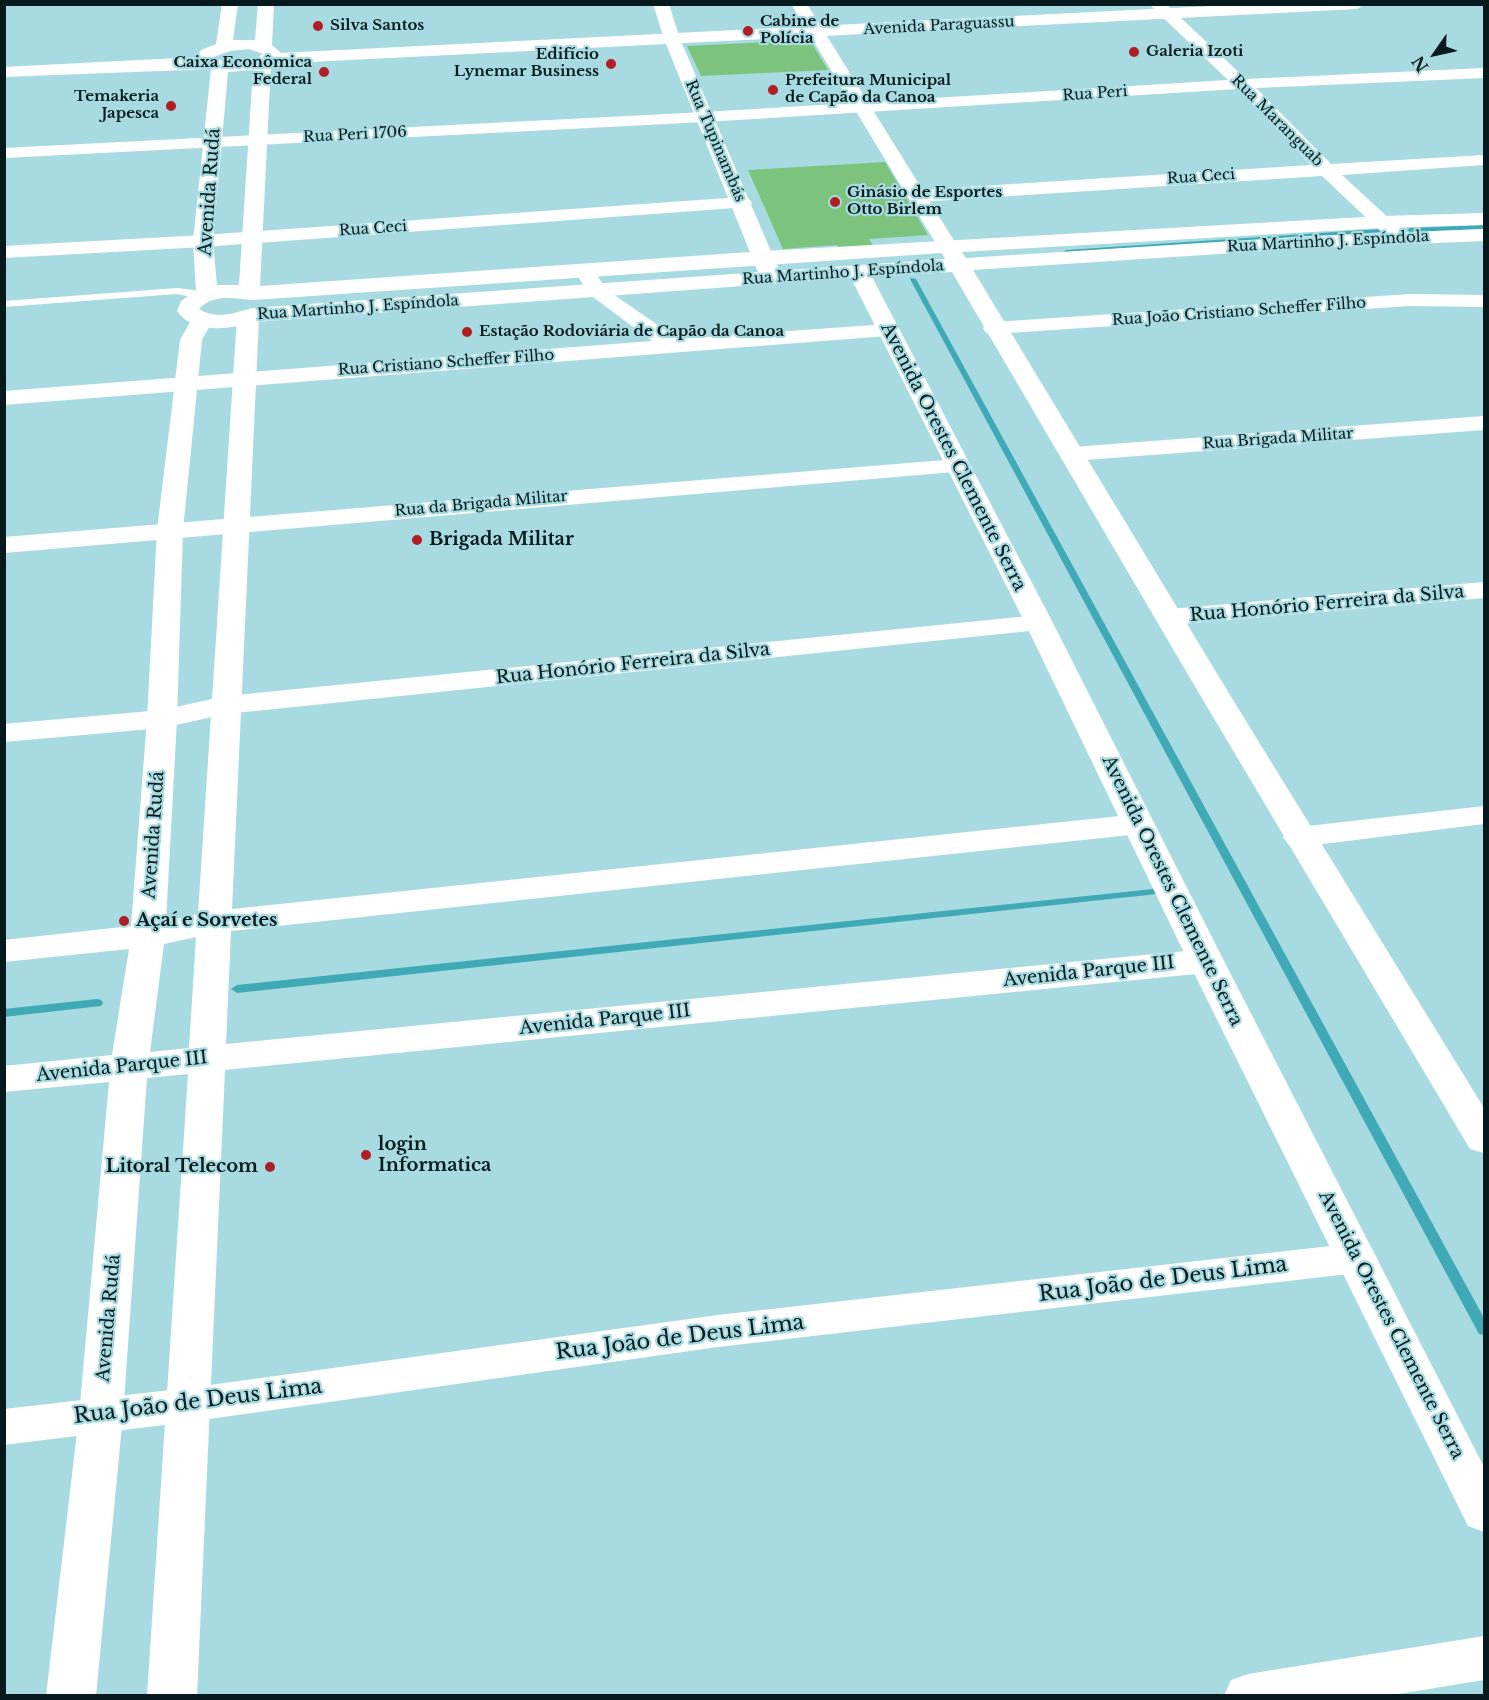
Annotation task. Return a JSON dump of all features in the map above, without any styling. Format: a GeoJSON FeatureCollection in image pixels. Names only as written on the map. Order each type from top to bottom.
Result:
{"type":"FeatureCollection","features":[{"type":"Feature","properties":{"kind":"main road","name":"Avenida Rudá"},"geometry":{"type":"LineString","coordinates":[[71,1695],[101,1415],[129,1066],[148,936],[162,719],[170,530],[191,340],[203,303],[203,241],[213,142],[216,56],[230,4]]}},
{"type":"Feature","properties":{"kind":"main road"},"geometry":{"type":"LineString","coordinates":[[172,1695],[244,378],[250,304],[251,237],[265,54],[266,4]]}},
{"type":"Feature","properties":{"kind":"main road","name":"Rua Tupinambás"},"geometry":{"type":"LineString","coordinates":[[661,4],[670,35],[768,267]]}},
{"type":"Feature","properties":{"kind":"main road"},"geometry":{"type":"LineString","coordinates":[[799,4],[918,196],[994,328],[1170,617],[1299,837],[1485,1139]]}},
{"type":"Feature","properties":{"kind":"main road","name":"Avenida Paraguassu"},"geometry":{"type":"LineString","coordinates":[[812,27],[1136,4]]}},
{"type":"Feature","properties":{"kind":"main road","name":"Avenida Paraguassu"},"geometry":{"type":"LineString","coordinates":[[216,56],[242,66],[265,54],[1161,9],[1357,4]]}},
{"type":"Feature","properties":{"kind":"main road"},"geometry":{"type":"LineString","coordinates":[[4,61],[216,56]]}},
{"type":"Feature","properties":{"kind":"main road"},"geometry":{"type":"LineString","coordinates":[[4,72],[216,56]]}},
{"type":"Feature","properties":{"kind":"main road","name":"Rua Martinho J. Espíndola"},"geometry":{"type":"LineString","coordinates":[[1485,219],[1382,222],[953,256],[858,271],[768,267],[596,290],[250,304],[234,291],[203,303],[221,321],[250,304],[584,270],[768,267],[953,256],[1485,235]]}},
{"type":"Feature","properties":{"kind":"main road","name":"Avenida Orestes Clemente Serra"},"geometry":{"type":"LineString","coordinates":[[858,271],[1039,622],[1206,961],[1485,1512]]}},
{"type":"Feature","properties":{"kind":"main road"},"geometry":{"type":"LineString","coordinates":[[4,951],[148,936],[214,922],[1139,824]]}},
{"type":"Feature","properties":{"kind":"main road","name":"Avenida Parque III"},"geometry":{"type":"LineString","coordinates":[[4,1079],[1206,961]]}},
{"type":"Feature","properties":{"kind":"street","name":"Rua Maranguab"},"geometry":{"type":"LineString","coordinates":[[1161,9],[1242,84],[1324,168],[1398,237]]}},
{"type":"Feature","properties":{"kind":"street","name":"Rua Peri"},"geometry":{"type":"LineString","coordinates":[[705,117],[1242,84],[1485,73]]}},
{"type":"Feature","properties":{"kind":"street","name":"Rua Peri 1706"},"geometry":{"type":"LineString","coordinates":[[4,153],[705,117]]}},
{"type":"Feature","properties":{"kind":"street","name":"Rua Ceci"},"geometry":{"type":"LineString","coordinates":[[918,196],[1324,168],[1485,160]]}},
{"type":"Feature","properties":{"kind":"street","name":"Rua Ceci"},"geometry":{"type":"LineString","coordinates":[[4,252],[203,241],[742,203]]}},
{"type":"Feature","properties":{"kind":"street"},"geometry":{"type":"LineString","coordinates":[[584,270],[596,290],[675,346]]}},
{"type":"Feature","properties":{"kind":"street","name":"Rua João Cristiano Scheffer Filho"},"geometry":{"type":"LineString","coordinates":[[994,328],[1410,300],[1485,301]]}},
{"type":"Feature","properties":{"kind":"street","name":"Rua Cristiano Scheffer Filho"},"geometry":{"type":"LineString","coordinates":[[4,399],[244,378],[887,330]]}},
{"type":"Feature","properties":{"kind":"street","name":"Rua Brigada Militar"},"geometry":{"type":"LineString","coordinates":[[1072,454],[1485,423]]}},
{"type":"Feature","properties":{"kind":"street","name":"Rua da Brigada Militar"},"geometry":{"type":"LineString","coordinates":[[4,545],[957,466]]}},
{"type":"Feature","properties":{"kind":"street","name":"Rua Honório Ferreira da Silva"},"geometry":{"type":"LineString","coordinates":[[1170,617],[1485,590]]}},
{"type":"Feature","properties":{"kind":"street","name":"Rua Honório Ferreira da Silva"},"geometry":{"type":"LineString","coordinates":[[162,719],[226,705],[1039,622]]}},
{"type":"Feature","properties":{"kind":"street"},"geometry":{"type":"LineString","coordinates":[[4,733],[162,719]]}},
{"type":"Feature","properties":{"kind":"street"},"geometry":{"type":"LineString","coordinates":[[1299,837],[1485,815]]}},
{"type":"Feature","properties":{"kind":"street","name":"Rua João de Deus Lima"},"geometry":{"type":"LineString","coordinates":[[4,1427],[188,1405],[718,1331],[1357,1258]]}},
{"type":"Feature","properties":{"kind":"street"},"geometry":{"type":"LineString","coordinates":[[1248,1695],[1485,1658]]}},
{"type":"Feature","properties":{"kind":"lane"},"geometry":{"type":"LineString","coordinates":[[4,304],[177,291],[190,292],[203,303]]}},
{"type":"Feature","properties":{"kind":"green space"},"geometry":{"type":"Polygon","coordinates":[[[810,40],[828,70],[701,76],[687,46],[810,40]]]}},
{"type":"Feature","properties":{"kind":"green space","name":"Ginásio de Esportes Otto Birlem"},"geometry":{"type":"Polygon","coordinates":[[[885,162],[928,235],[869,239],[874,247],[840,250],[837,245],[783,249],[748,170],[885,162]]]}},
{"type":"Feature","properties":{"kind":"waterway"},"geometry":{"type":"LineString","coordinates":[[1410,230],[1484,227]]}},
{"type":"Feature","properties":{"kind":"waterway"},"geometry":{"type":"LineString","coordinates":[[1066,252],[1380,231]]}},
{"type":"Feature","properties":{"kind":"waterway"},"geometry":{"type":"LineString","coordinates":[[913,279],[1484,1330]]}},
{"type":"Feature","properties":{"kind":"waterway"},"geometry":{"type":"LineString","coordinates":[[237,989],[1153,892]]}},
{"type":"Feature","properties":{"kind":"waterway"},"geometry":{"type":"LineString","coordinates":[[4,1013],[97,1003]]}},
{"type":"Feature","properties":{"kind":"place","name":"Silva Santos"},"geometry":{"type":"Point","coordinates":[318,26]}},
{"type":"Feature","properties":{"kind":"place","name":"Cabine de Polícia"},"geometry":{"type":"Point","coordinates":[748,31]}},
{"type":"Feature","properties":{"kind":"place","name":"Galeria Izoti"},"geometry":{"type":"Point","coordinates":[1134,52]}},
{"type":"Feature","properties":{"kind":"place","name":"Edifício Lynemar Business"},"geometry":{"type":"Point","coordinates":[611,64]}},
{"type":"Feature","properties":{"kind":"place","name":"Caixa Econômica Federal"},"geometry":{"type":"Point","coordinates":[324,72]}},
{"type":"Feature","properties":{"kind":"place","name":"Prefeitura Municipal de Capão da Canoa"},"geometry":{"type":"Point","coordinates":[773,90]}},
{"type":"Feature","properties":{"kind":"place","name":"Temakeria Japesca"},"geometry":{"type":"Point","coordinates":[171,106]}},
{"type":"Feature","properties":{"kind":"place","name":"Ginásio de Esportes Otto Birlem"},"geometry":{"type":"Point","coordinates":[835,202]}},
{"type":"Feature","properties":{"kind":"place","name":"Estação Rodoviária de Capão da Canoa"},"geometry":{"type":"Point","coordinates":[467,332]}},
{"type":"Feature","properties":{"kind":"place","name":"Brigada Militar"},"geometry":{"type":"Point","coordinates":[417,540]}},
{"type":"Feature","properties":{"kind":"place","name":"Açaí e Sorvetes"},"geometry":{"type":"Point","coordinates":[124,921]}},
{"type":"Feature","properties":{"kind":"place","name":"login Informatica"},"geometry":{"type":"Point","coordinates":[366,1155]}},
{"type":"Feature","properties":{"kind":"place","name":"Litoral Telecom"},"geometry":{"type":"Point","coordinates":[270,1167]}}]}
